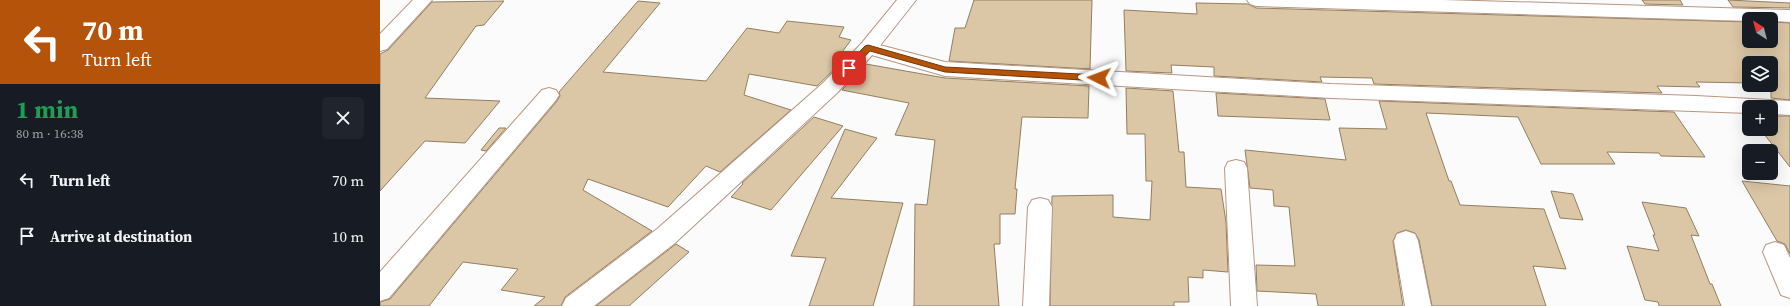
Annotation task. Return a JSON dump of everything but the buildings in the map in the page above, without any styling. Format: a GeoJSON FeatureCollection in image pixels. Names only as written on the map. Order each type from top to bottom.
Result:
{"type":"FeatureCollection","features":[{"type":"Feature","properties":{"kind":"street"},"geometry":{"type":"LineString","coordinates":[[380,45],[423,0]]}},
{"type":"Feature","properties":{"kind":"street"},"geometry":{"type":"LineString","coordinates":[[575,306],[666,236],[830,88],[868,48],[907,0]]}},
{"type":"Feature","properties":{"kind":"street"},"geometry":{"type":"LineString","coordinates":[[1256,0],[1790,16]]}},
{"type":"Feature","properties":{"kind":"street"},"geometry":{"type":"LineString","coordinates":[[868,48],[945,69],[1330,91],[1696,103],[1790,108]]}},
{"type":"Feature","properties":{"kind":"street"},"geometry":{"type":"LineString","coordinates":[[380,290],[549,95]]}},
{"type":"Feature","properties":{"kind":"street"},"geometry":{"type":"LineString","coordinates":[[1236,168],[1244,306]]}},
{"type":"Feature","properties":{"kind":"street"},"geometry":{"type":"LineString","coordinates":[[1036,306],[1040,207]]}},
{"type":"Feature","properties":{"kind":"street"},"geometry":{"type":"LineString","coordinates":[[1406,241],[1418,306]]}},
{"type":"Feature","properties":{"kind":"street"},"geometry":{"type":"LineString","coordinates":[[1775,252],[1790,287]]}},
{"type":"Feature","properties":{"kind":"route"},"geometry":{"type":"LineString","coordinates":[[849,68],[868,48],[945,69],[1099,78]]}}]}
